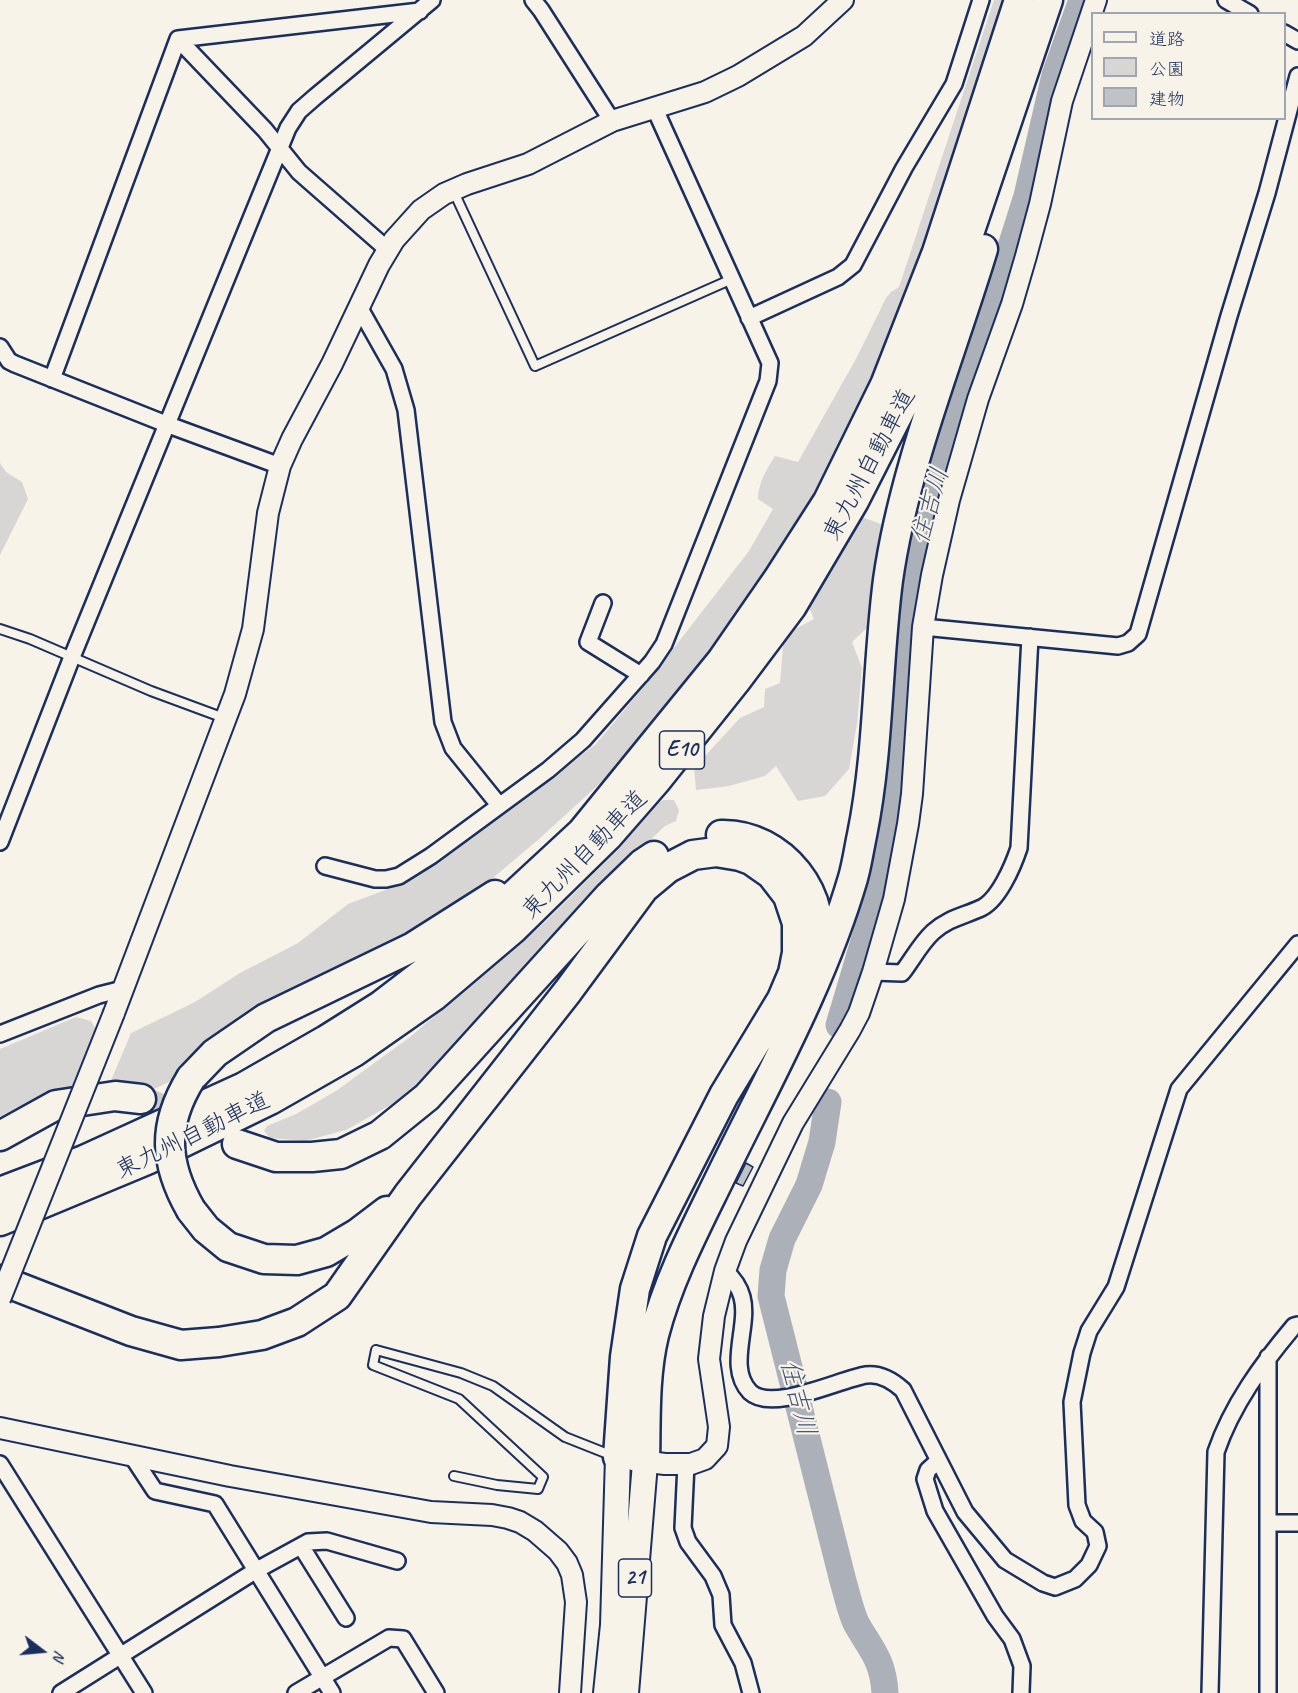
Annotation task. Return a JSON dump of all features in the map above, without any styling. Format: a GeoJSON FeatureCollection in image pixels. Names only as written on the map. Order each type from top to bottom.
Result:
{"type":"FeatureCollection","features":[{"type":"Feature","properties":{"kind":"highway","name":"東九州自動車道"},"geometry":{"type":"LineString","coordinates":[[0,1192],[84,1160],[244,1087],[327,1040],[380,1005],[462,944],[582,832],[722,660],[828,501],[885,385],[933,263],[1019,0]]}},
{"type":"Feature","properties":{"kind":"highway","name":"東九州自動車道"},"geometry":{"type":"LineString","coordinates":[[0,1221],[149,1159],[270,1100],[354,1052],[434,996],[513,929],[608,836],[656,781],[792,606],[854,501],[910,391],[957,269],[1048,0]]}},
{"type":"Feature","properties":{"kind":"highway"},"geometry":{"type":"LineString","coordinates":[[632,1460],[647,1394],[654,1338],[667,1292],[832,941],[854,876],[869,798],[888,580],[902,511],[921,441],[988,233],[1048,0]]}},
{"type":"Feature","properties":{"kind":"highway"},"geometry":{"type":"LineString","coordinates":[[408,1195],[358,1233],[326,1252],[297,1260],[264,1258],[228,1247],[206,1229],[179,1189],[174,1176],[169,1139],[175,1111],[191,1078],[215,1053],[247,1030],[266,1018],[413,947],[517,880],[582,832]]}},
{"type":"Feature","properties":{"kind":"highway"},"geometry":{"type":"LineString","coordinates":[[237,1144],[276,1157],[312,1157],[341,1154],[380,1135],[427,1097],[609,896],[642,864],[691,836],[732,835],[761,843],[785,858],[807,885],[816,912],[818,944],[785,1045]]}},
{"type":"Feature","properties":{"kind":"highway"},"geometry":{"type":"LineString","coordinates":[[0,1280],[131,1331],[181,1345],[262,1335],[297,1322],[337,1296],[408,1195],[568,991],[627,908],[654,878],[686,858],[716,852],[728,853],[751,860],[771,874],[788,896],[797,923],[797,953],[793,973],[782,999],[724,1095],[652,1236],[635,1289],[625,1357],[632,1460]]}},
{"type":"Feature","properties":{"kind":"highway"},"geometry":{"type":"LineString","coordinates":[[0,1136],[56,1105],[115,1096],[141,1099]]}},
{"type":"Feature","properties":{"kind":"main road","name":"21"},"geometry":{"type":"LineString","coordinates":[[606,1693],[632,1460]]}},
{"type":"Feature","properties":{"kind":"main road","name":"21"},"geometry":{"type":"LineString","coordinates":[[626,1693],[632,1460]]}},
{"type":"Feature","properties":{"kind":"street"},"geometry":{"type":"LineString","coordinates":[[178,39],[420,5],[432,0]]}},
{"type":"Feature","properties":{"kind":"street"},"geometry":{"type":"LineString","coordinates":[[532,0],[547,19],[612,121]]}},
{"type":"Feature","properties":{"kind":"street"},"geometry":{"type":"LineString","coordinates":[[0,1299],[114,1013],[226,719],[253,629],[268,513],[280,466],[387,250],[421,210],[453,190],[528,164],[612,121],[705,92],[738,76],[804,36],[843,0]]}},
{"type":"Feature","properties":{"kind":"street"},"geometry":{"type":"LineString","coordinates":[[749,318],[838,278],[853,265],[904,168],[954,84],[981,0]]}},
{"type":"Feature","properties":{"kind":"street"},"geometry":{"type":"LineString","coordinates":[[1226,0],[1247,12]]}},
{"type":"Feature","properties":{"kind":"street"},"geometry":{"type":"LineString","coordinates":[[0,842],[166,424],[292,121],[299,111],[420,5]]}},
{"type":"Feature","properties":{"kind":"street"},"geometry":{"type":"LineString","coordinates":[[632,1460],[686,1464],[699,1462],[714,1450],[719,1427],[709,1359],[714,1316],[725,1271],[736,1241],[793,1123],[850,1030],[873,972],[894,898],[908,824],[913,785],[924,627],[932,575],[949,500],[978,399],[1012,304],[1040,204],[1062,101],[1091,15]]}},
{"type":"Feature","properties":{"kind":"street"},"geometry":{"type":"LineString","coordinates":[[178,39],[280,147],[299,172],[387,250]]}},
{"type":"Feature","properties":{"kind":"street"},"geometry":{"type":"LineString","coordinates":[[52,379],[178,39]]}},
{"type":"Feature","properties":{"kind":"street"},"geometry":{"type":"LineString","coordinates":[[924,627],[1118,646],[1128,643],[1138,634],[1267,193],[1298,76]]}},
{"type":"Feature","properties":{"kind":"street"},"geometry":{"type":"LineString","coordinates":[[325,866],[375,879],[386,879],[399,876],[431,856],[548,770],[583,740],[641,675],[664,644],[768,381],[770,363],[654,107]]}},
{"type":"Feature","properties":{"kind":"street"},"geometry":{"type":"LineString","coordinates":[[359,307],[394,369],[406,410],[442,722],[453,748],[499,805]]}},
{"type":"Feature","properties":{"kind":"street"},"geometry":{"type":"LineString","coordinates":[[0,347],[9,361],[166,424],[280,466]]}},
{"type":"Feature","properties":{"kind":"street"},"geometry":{"type":"LineString","coordinates":[[603,603],[588,642],[641,675]]}},
{"type":"Feature","properties":{"kind":"street"},"geometry":{"type":"LineString","coordinates":[[873,972],[902,973],[934,932],[956,917],[982,909],[991,902],[1013,865],[1019,848],[1030,637]]}},
{"type":"Feature","properties":{"kind":"street"},"geometry":{"type":"LineString","coordinates":[[725,1271],[733,1279],[743,1298],[739,1360],[742,1379],[751,1393],[766,1398],[788,1398],[868,1375],[892,1379],[903,1390],[965,1512],[1005,1560],[1043,1583],[1055,1587],[1075,1579],[1089,1565],[1098,1546],[1095,1532],[1083,1521],[1077,1505],[1072,1402],[1089,1331],[1116,1287],[1179,1089],[1298,944]]}},
{"type":"Feature","properties":{"kind":"street"},"geometry":{"type":"LineString","coordinates":[[0,1034],[99,994],[123,989]]}},
{"type":"Feature","properties":{"kind":"street"},"geometry":{"type":"LineString","coordinates":[[1210,1693],[1215,1452],[1223,1429],[1268,1357],[1294,1326],[1298,1325]]}},
{"type":"Feature","properties":{"kind":"street"},"geometry":{"type":"LineString","coordinates":[[1268,1357],[1268,1693]]}},
{"type":"Feature","properties":{"kind":"street"},"geometry":{"type":"LineString","coordinates":[[0,1428],[132,1456],[431,1512],[492,1515],[520,1522],[535,1531],[558,1551],[572,1575],[576,1602],[570,1693]]}},
{"type":"Feature","properties":{"kind":"street"},"geometry":{"type":"LineString","coordinates":[[132,1456],[155,1491],[215,1504],[332,1693]]}},
{"type":"Feature","properties":{"kind":"street"},"geometry":{"type":"LineString","coordinates":[[938,1461],[928,1470],[925,1479],[935,1511],[995,1616],[1012,1639],[1022,1666],[1021,1693]]}},
{"type":"Feature","properties":{"kind":"street"},"geometry":{"type":"LineString","coordinates":[[0,1464],[144,1693]]}},
{"type":"Feature","properties":{"kind":"street"},"geometry":{"type":"LineString","coordinates":[[686,1464],[683,1528],[688,1542],[713,1576],[721,1595],[723,1625],[743,1663],[751,1693]]}},
{"type":"Feature","properties":{"kind":"street"},"geometry":{"type":"LineString","coordinates":[[1268,1523],[1298,1522]]}},
{"type":"Feature","properties":{"kind":"street"},"geometry":{"type":"LineString","coordinates":[[61,1693],[255,1571],[308,1542],[327,1540],[397,1561]]}},
{"type":"Feature","properties":{"kind":"street"},"geometry":{"type":"LineString","coordinates":[[301,1546],[346,1618]]}},
{"type":"Feature","properties":{"kind":"street"},"geometry":{"type":"LineString","coordinates":[[296,1693],[389,1638],[403,1639],[436,1693]]}},
{"type":"Feature","properties":{"kind":"lane"},"geometry":{"type":"LineString","coordinates":[[453,190],[535,366],[732,279]]}},
{"type":"Feature","properties":{"kind":"lane"},"geometry":{"type":"LineString","coordinates":[[0,629],[30,639],[151,691],[226,719]]}},
{"type":"Feature","properties":{"kind":"lane"},"geometry":{"type":"LineString","coordinates":[[454,1476],[497,1485],[538,1489],[543,1477],[459,1399],[373,1365],[376,1350],[461,1373],[493,1386],[565,1437],[632,1460]]}},
{"type":"Feature","properties":{"kind":"green space"},"geometry":{"type":"Polygon","coordinates":[[[994,0],[1007,0],[928,254],[825,491],[728,631],[619,766],[539,839],[429,932],[249,1017],[199,1046],[169,1082],[150,1091],[110,1083],[131,1033],[195,1002],[240,973],[298,943],[348,904],[404,883],[497,818],[596,744],[646,684],[749,551],[773,509],[758,499],[761,482],[769,466],[775,456],[798,462],[857,357],[886,298],[899,287],[994,0]]]}},
{"type":"Feature","properties":{"kind":"green space"},"geometry":{"type":"Polygon","coordinates":[[[0,463],[6,472],[22,482],[28,499],[0,555],[0,463]]]}},
{"type":"Feature","properties":{"kind":"green space"},"geometry":{"type":"Polygon","coordinates":[[[859,516],[889,527],[876,558],[870,625],[852,642],[862,668],[857,724],[849,769],[825,796],[798,801],[776,766],[765,776],[729,786],[696,790],[694,768],[740,718],[764,707],[765,689],[780,683],[784,635],[814,619],[808,605],[859,516]]]}},
{"type":"Feature","properties":{"kind":"green space"},"geometry":{"type":"Polygon","coordinates":[[[663,800],[674,800],[679,810],[676,821],[665,826],[645,845],[453,1057],[403,1098],[346,1130],[305,1141],[270,1138],[264,1131],[267,1126],[296,1114],[336,1091],[410,1037],[543,924],[618,850],[653,807],[663,800]]]}},
{"type":"Feature","properties":{"kind":"green space"},"geometry":{"type":"Polygon","coordinates":[[[76,1017],[91,1021],[97,1031],[87,1060],[76,1081],[66,1091],[39,1104],[0,1117],[0,1049],[76,1017]]]}},
{"type":"Feature","properties":{"kind":"building"},"geometry":{"type":"Polygon","coordinates":[[[746,1163],[753,1167],[743,1186],[736,1183],[746,1163]]]}},
{"type":"Feature","properties":{"kind":"waterway","name":"住吉川"},"geometry":{"type":"LineString","coordinates":[[839,1025],[875,904],[890,822],[904,640],[915,563],[933,492],[1027,196],[1055,75],[1082,0]]}},
{"type":"Feature","properties":{"kind":"waterway","name":"住吉川"},"geometry":{"type":"LineString","coordinates":[[828,1102],[822,1142],[809,1185],[782,1239],[773,1270],[771,1296],[850,1607],[856,1623],[879,1663],[885,1693]]}},
{"type":"Feature","properties":{"kind":"tunnel"},"geometry":{"type":"LineString","coordinates":[[141,1099],[196,1125]]}}]}
